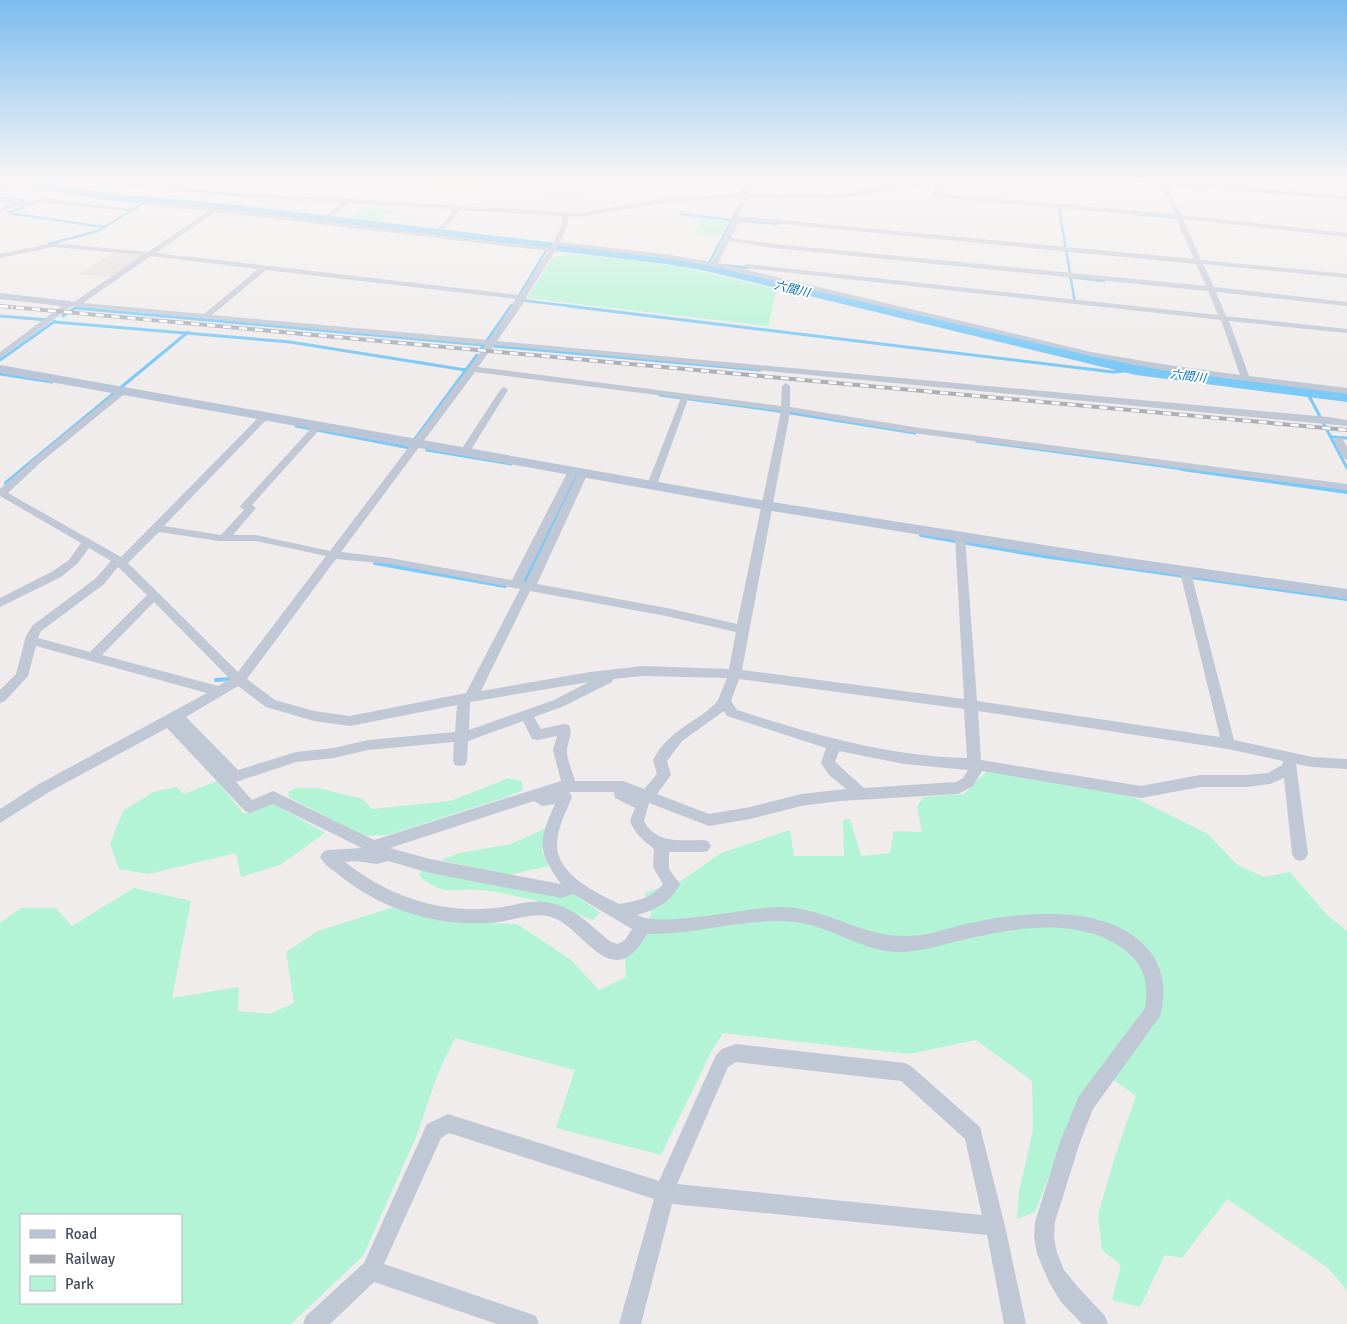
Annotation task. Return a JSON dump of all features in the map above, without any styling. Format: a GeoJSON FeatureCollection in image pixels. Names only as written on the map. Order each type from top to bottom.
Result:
{"type":"FeatureCollection","features":[{"type":"Feature","properties":{"kind":"street"},"geometry":{"type":"LineString","coordinates":[[0,356],[48,320],[76,304],[167,243]]}},
{"type":"Feature","properties":{"kind":"street"},"geometry":{"type":"LineString","coordinates":[[506,243],[664,256],[713,264],[1347,331]]}},
{"type":"Feature","properties":{"kind":"street"},"geometry":{"type":"LineString","coordinates":[[0,817],[44,788],[173,719],[240,680],[472,370],[555,243]]}},
{"type":"Feature","properties":{"kind":"street"},"geometry":{"type":"LineString","coordinates":[[713,264],[725,243]]}},
{"type":"Feature","properties":{"kind":"street"},"geometry":{"type":"LineString","coordinates":[[754,243],[1347,304]]}},
{"type":"Feature","properties":{"kind":"street"},"geometry":{"type":"LineString","coordinates":[[996,243],[1347,276]]}},
{"type":"Feature","properties":{"kind":"street"},"geometry":{"type":"LineString","coordinates":[[1190,243],[1224,319],[1245,377]]}},
{"type":"Feature","properties":{"kind":"street"},"geometry":{"type":"LineString","coordinates":[[0,256],[47,246],[150,254],[520,299]]}},
{"type":"Feature","properties":{"kind":"street"},"geometry":{"type":"LineString","coordinates":[[713,264],[1091,354],[1161,367],[1347,391]]}},
{"type":"Feature","properties":{"kind":"street"},"geometry":{"type":"LineString","coordinates":[[206,316],[264,268]]}},
{"type":"Feature","properties":{"kind":"street"},"geometry":{"type":"LineString","coordinates":[[0,296],[488,344],[1316,418],[1347,423]]}},
{"type":"Feature","properties":{"kind":"street"},"geometry":{"type":"LineString","coordinates":[[0,369],[577,475],[652,485],[766,508],[1186,576],[1347,594]]}},
{"type":"Feature","properties":{"kind":"street"},"geometry":{"type":"LineString","coordinates":[[472,370],[1347,487]]}},
{"type":"Feature","properties":{"kind":"street"},"geometry":{"type":"LineString","coordinates":[[647,796],[664,775],[660,760],[678,736],[701,723],[724,702],[735,674],[784,412],[786,386]]}},
{"type":"Feature","properties":{"kind":"street"},"geometry":{"type":"LineString","coordinates":[[464,453],[504,390]]}},
{"type":"Feature","properties":{"kind":"street"},"geometry":{"type":"LineString","coordinates":[[120,391],[1,492],[120,561],[240,680],[271,704],[314,716],[350,721],[468,697],[621,674],[643,671],[690,671],[735,674],[970,705],[1228,744],[1289,762],[1347,764]]}},
{"type":"Feature","properties":{"kind":"street"},"geometry":{"type":"LineString","coordinates":[[652,485],[684,400]]}},
{"type":"Feature","properties":{"kind":"street"},"geometry":{"type":"LineString","coordinates":[[0,698],[22,676],[31,640],[37,628],[99,582],[156,528],[262,418]]}},
{"type":"Feature","properties":{"kind":"street"},"geometry":{"type":"LineString","coordinates":[[224,538],[251,508],[245,507],[316,428]]}},
{"type":"Feature","properties":{"kind":"street"},"geometry":{"type":"LineString","coordinates":[[1339,440],[1347,457]]}},
{"type":"Feature","properties":{"kind":"street"},"geometry":{"type":"LineString","coordinates":[[460,761],[460,736],[468,697],[577,475]]}},
{"type":"Feature","properties":{"kind":"street"},"geometry":{"type":"LineString","coordinates":[[156,528],[224,538],[256,538],[335,555],[390,561],[667,612],[691,620],[742,629]]}},
{"type":"Feature","properties":{"kind":"street"},"geometry":{"type":"LineString","coordinates":[[372,847],[537,795],[570,787],[604,786],[623,788],[709,820],[750,813],[801,800],[958,788],[968,782],[975,770],[960,540]]}},
{"type":"Feature","properties":{"kind":"street"},"geometry":{"type":"LineString","coordinates":[[0,603],[56,574],[74,562],[87,542]]}},
{"type":"Feature","properties":{"kind":"street"},"geometry":{"type":"LineString","coordinates":[[1186,576],[1228,744]]}},
{"type":"Feature","properties":{"kind":"street"},"geometry":{"type":"LineString","coordinates":[[92,657],[154,595]]}},
{"type":"Feature","properties":{"kind":"street"},"geometry":{"type":"LineString","coordinates":[[31,640],[220,691]]}},
{"type":"Feature","properties":{"kind":"street"},"geometry":{"type":"LineString","coordinates":[[173,719],[226,765],[235,777],[296,757],[334,753],[368,745],[460,736],[559,703],[576,693],[621,674]]}},
{"type":"Feature","properties":{"kind":"street"},"geometry":{"type":"LineString","coordinates":[[724,702],[732,713],[834,745],[938,762],[974,764],[1142,792],[1200,781],[1246,781],[1270,778],[1289,762]]}},
{"type":"Feature","properties":{"kind":"street"},"geometry":{"type":"LineString","coordinates":[[526,715],[537,735],[564,729],[560,750],[570,787]]}},
{"type":"Feature","properties":{"kind":"street"},"geometry":{"type":"LineString","coordinates":[[173,719],[250,806],[273,797],[372,847],[388,854],[430,866],[561,891],[575,886]]}},
{"type":"Feature","properties":{"kind":"street"},"geometry":{"type":"LineString","coordinates":[[834,745],[828,763],[834,771],[862,794]]}},
{"type":"Feature","properties":{"kind":"street"},"geometry":{"type":"LineString","coordinates":[[1289,762],[1300,854]]}},
{"type":"Feature","properties":{"kind":"street"},"geometry":{"type":"LineString","coordinates":[[604,786],[643,805],[637,820],[640,830],[662,846],[702,846]]}},
{"type":"Feature","properties":{"kind":"street"},"geometry":{"type":"LineString","coordinates":[[537,795],[542,800],[565,797],[550,841],[550,852],[567,879],[596,902],[643,926],[693,926],[764,914],[794,914],[815,918],[874,942],[910,944],[998,924],[1041,919],[1072,922],[1102,929],[1132,944],[1144,956],[1151,968],[1155,983],[1156,1006],[1151,1016],[1086,1102],[1070,1142],[1046,1222],[1044,1237],[1046,1254],[1057,1277],[1069,1294],[1097,1324]]}},
{"type":"Feature","properties":{"kind":"street"},"geometry":{"type":"LineString","coordinates":[[616,912],[650,904],[665,896],[672,884],[663,874],[659,863],[662,846]]}},
{"type":"Feature","properties":{"kind":"street"},"geometry":{"type":"LineString","coordinates":[[388,854],[377,857],[355,854],[328,857],[373,890],[419,910],[458,916],[494,916],[525,908],[547,909],[563,914],[584,928],[602,946],[612,951],[622,951],[630,945],[643,926]]}},
{"type":"Feature","properties":{"kind":"street"},"geometry":{"type":"LineString","coordinates":[[630,1324],[670,1175],[722,1061],[736,1053],[905,1072],[973,1134],[995,1226],[1015,1324]]}},
{"type":"Feature","properties":{"kind":"street"},"geometry":{"type":"LineString","coordinates":[[314,1324],[371,1270],[434,1131],[448,1123],[666,1193],[995,1226]]}},
{"type":"Feature","properties":{"kind":"street"},"geometry":{"type":"LineString","coordinates":[[371,1270],[528,1324]]}},
{"type":"Feature","properties":{"kind":"shaded area"},"geometry":{"type":"Polygon","coordinates":[[[114,253],[144,255],[113,277],[79,274],[114,253]]]}},
{"type":"Feature","properties":{"kind":"green space"},"geometry":{"type":"Polygon","coordinates":[[[573,254],[666,264],[777,289],[768,326],[527,298],[553,257],[573,254]]]}},
{"type":"Feature","properties":{"kind":"green space"},"geometry":{"type":"Polygon","coordinates":[[[987,771],[1129,795],[1208,834],[1236,864],[1264,877],[1290,872],[1327,915],[1347,931],[1347,1290],[1327,1267],[1227,1199],[1182,1258],[1165,1255],[1140,1307],[1112,1300],[1121,1265],[1102,1250],[1098,1215],[1115,1156],[1136,1096],[1101,1071],[1066,1133],[1035,1212],[1017,1219],[1019,1192],[1033,1130],[1032,1081],[976,1040],[909,1054],[723,1033],[712,1050],[661,1155],[556,1128],[575,1070],[455,1038],[439,1071],[416,1137],[363,1256],[291,1324],[0,1324],[0,923],[21,908],[56,908],[72,926],[134,888],[191,901],[172,998],[239,987],[238,1011],[269,1014],[294,1003],[286,952],[318,931],[394,907],[458,922],[517,924],[570,959],[599,990],[626,977],[625,958],[646,930],[651,912],[644,893],[681,881],[721,853],[790,830],[794,856],[844,856],[843,820],[850,819],[861,856],[890,853],[894,831],[922,832],[917,806],[924,797],[964,794],[987,771]]]}},
{"type":"Feature","properties":{"kind":"green space"},"geometry":{"type":"Polygon","coordinates":[[[509,778],[522,781],[523,790],[504,798],[387,835],[364,836],[290,798],[288,792],[296,788],[318,788],[363,799],[372,809],[450,801],[509,778]]]}},
{"type":"Feature","properties":{"kind":"green space"},"geometry":{"type":"Polygon","coordinates":[[[217,781],[244,814],[273,803],[325,833],[280,865],[241,877],[236,853],[149,874],[119,869],[110,844],[123,811],[153,792],[176,787],[184,794],[217,781]]]}},
{"type":"Feature","properties":{"kind":"green space"},"geometry":{"type":"Polygon","coordinates":[[[546,828],[542,851],[548,866],[509,875],[440,860],[460,853],[511,844],[546,828]]]}},
{"type":"Feature","properties":{"kind":"green space"},"geometry":{"type":"Polygon","coordinates":[[[422,870],[557,897],[573,894],[600,912],[593,920],[545,903],[502,893],[481,890],[442,889],[435,887],[419,876],[422,870]]]}},
{"type":"Feature","properties":{"kind":"waterway"},"geometry":{"type":"LineString","coordinates":[[49,244],[54,243]]}},
{"type":"Feature","properties":{"kind":"waterway","name":"六間川"},"geometry":{"type":"LineString","coordinates":[[522,243],[666,260],[706,267],[1136,370],[1347,397]]}},
{"type":"Feature","properties":{"kind":"waterway"},"geometry":{"type":"LineString","coordinates":[[707,267],[720,243]]}},
{"type":"Feature","properties":{"kind":"waterway"},"geometry":{"type":"LineString","coordinates":[[1065,243],[1071,277]]}},
{"type":"Feature","properties":{"kind":"waterway"},"geometry":{"type":"LineString","coordinates":[[517,299],[549,246]]}},
{"type":"Feature","properties":{"kind":"waterway"},"geometry":{"type":"LineString","coordinates":[[722,265],[749,268]]}},
{"type":"Feature","properties":{"kind":"waterway"},"geometry":{"type":"LineString","coordinates":[[1071,277],[1104,281]]}},
{"type":"Feature","properties":{"kind":"waterway"},"geometry":{"type":"LineString","coordinates":[[1071,277],[1075,303]]}},
{"type":"Feature","properties":{"kind":"waterway"},"geometry":{"type":"LineString","coordinates":[[519,300],[578,307]]}},
{"type":"Feature","properties":{"kind":"waterway"},"geometry":{"type":"LineString","coordinates":[[484,345],[511,306]]}},
{"type":"Feature","properties":{"kind":"waterway"},"geometry":{"type":"LineString","coordinates":[[568,306],[1113,372],[1136,370]]}},
{"type":"Feature","properties":{"kind":"waterway"},"geometry":{"type":"LineString","coordinates":[[63,316],[75,308],[484,345]]}},
{"type":"Feature","properties":{"kind":"waterway"},"geometry":{"type":"LineString","coordinates":[[0,316],[48,320]]}},
{"type":"Feature","properties":{"kind":"waterway"},"geometry":{"type":"LineString","coordinates":[[0,360],[55,321]]}},
{"type":"Feature","properties":{"kind":"waterway"},"geometry":{"type":"LineString","coordinates":[[54,322],[187,333]]}},
{"type":"Feature","properties":{"kind":"waterway"},"geometry":{"type":"LineString","coordinates":[[21,470],[187,333]]}},
{"type":"Feature","properties":{"kind":"waterway"},"geometry":{"type":"LineString","coordinates":[[187,333],[290,342],[466,370]]}},
{"type":"Feature","properties":{"kind":"waterway"},"geometry":{"type":"LineString","coordinates":[[481,349],[484,345]]}},
{"type":"Feature","properties":{"kind":"waterway"},"geometry":{"type":"LineString","coordinates":[[484,345],[760,370]]}},
{"type":"Feature","properties":{"kind":"waterway"},"geometry":{"type":"LineString","coordinates":[[466,370],[477,355]]}},
{"type":"Feature","properties":{"kind":"waterway"},"geometry":{"type":"LineString","coordinates":[[415,439],[466,370]]}},
{"type":"Feature","properties":{"kind":"waterway"},"geometry":{"type":"LineString","coordinates":[[466,370],[472,371]]}},
{"type":"Feature","properties":{"kind":"waterway"},"geometry":{"type":"LineString","coordinates":[[0,374],[52,382]]}},
{"type":"Feature","properties":{"kind":"waterway"},"geometry":{"type":"LineString","coordinates":[[1307,392],[1347,468]]}},
{"type":"Feature","properties":{"kind":"waterway"},"geometry":{"type":"LineString","coordinates":[[660,395],[778,411],[915,433]]}},
{"type":"Feature","properties":{"kind":"waterway"},"geometry":{"type":"LineString","coordinates":[[296,426],[410,448]]}},
{"type":"Feature","properties":{"kind":"waterway"},"geometry":{"type":"LineString","coordinates":[[1332,437],[1347,438]]}},
{"type":"Feature","properties":{"kind":"waterway"},"geometry":{"type":"LineString","coordinates":[[977,441],[1191,470]]}},
{"type":"Feature","properties":{"kind":"waterway"},"geometry":{"type":"LineString","coordinates":[[427,450],[511,464]]}},
{"type":"Feature","properties":{"kind":"waterway"},"geometry":{"type":"LineString","coordinates":[[6,483],[23,469]]}},
{"type":"Feature","properties":{"kind":"waterway"},"geometry":{"type":"LineString","coordinates":[[1182,469],[1347,492]]}},
{"type":"Feature","properties":{"kind":"waterway"},"geometry":{"type":"LineString","coordinates":[[522,587],[577,476]]}},
{"type":"Feature","properties":{"kind":"waterway"},"geometry":{"type":"LineString","coordinates":[[921,535],[1043,556],[1347,599]]}},
{"type":"Feature","properties":{"kind":"waterway"},"geometry":{"type":"LineString","coordinates":[[375,563],[505,586]]}},
{"type":"Feature","properties":{"kind":"waterway"},"geometry":{"type":"LineString","coordinates":[[216,680],[230,679]]}},
{"type":"Feature","properties":{"kind":"railway"},"geometry":{"type":"LineString","coordinates":[[13,307],[0,306],[1347,430]]}}]}
